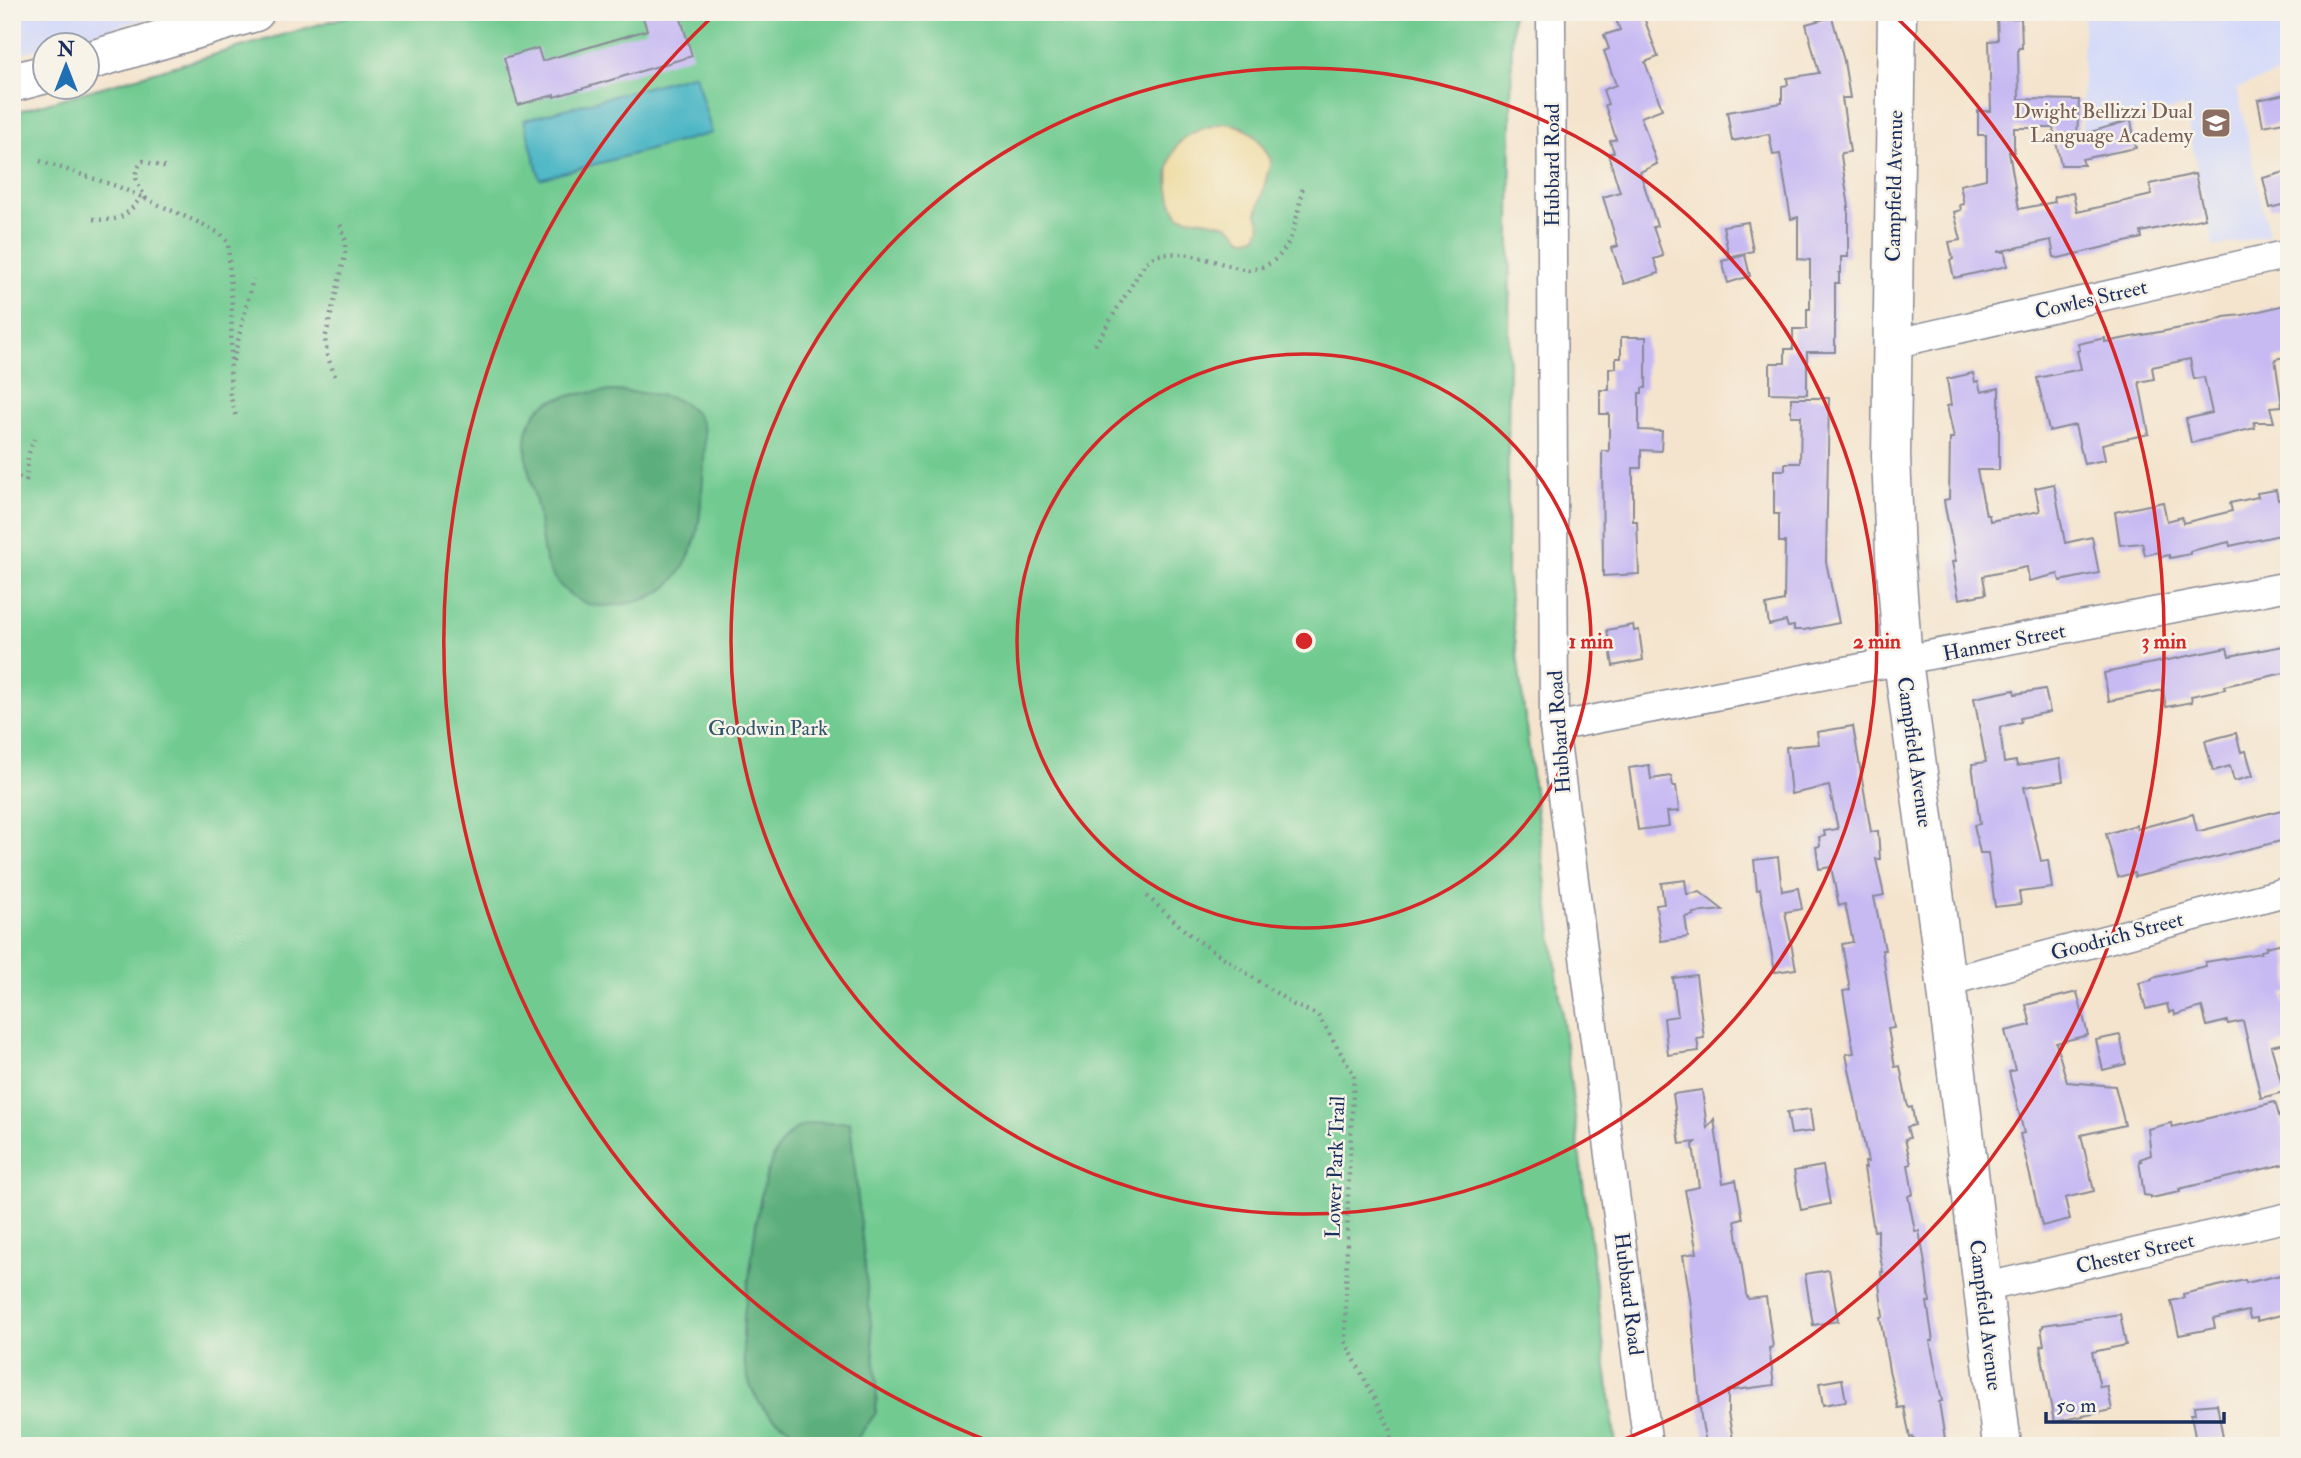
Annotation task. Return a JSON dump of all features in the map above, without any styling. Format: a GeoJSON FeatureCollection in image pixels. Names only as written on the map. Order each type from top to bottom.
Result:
{"type":"FeatureCollection","features":[{"type":"Feature","properties":{"kind":"street"},"geometry":{"type":"LineString","coordinates":[[102,57],[255,12]]}},
{"type":"Feature","properties":{"kind":"street","name":"Hubbard Road"},"geometry":{"type":"LineString","coordinates":[[1551,12],[1554,727],[1648,1446]]}},
{"type":"Feature","properties":{"kind":"street","name":"Campfield Avenue"},"geometry":{"type":"LineString","coordinates":[[1897,12],[1892,344],[1895,555],[1903,661],[1946,982],[2002,1446]]}},
{"type":"Feature","properties":{"kind":"street"},"geometry":{"type":"LineString","coordinates":[[12,83],[32,78]]}},
{"type":"Feature","properties":{"kind":"street","name":"Cowles Street"},"geometry":{"type":"LineString","coordinates":[[1892,344],[2289,254]]}},
{"type":"Feature","properties":{"kind":"street","name":"Hanmer Street"},"geometry":{"type":"LineString","coordinates":[[1554,727],[2289,586]]}},
{"type":"Feature","properties":{"kind":"street","name":"Goodrich Street"},"geometry":{"type":"LineString","coordinates":[[1946,982],[2289,891]]}},
{"type":"Feature","properties":{"kind":"street","name":"Chester Street"},"geometry":{"type":"LineString","coordinates":[[1982,1288],[2289,1217]]}},
{"type":"Feature","properties":{"kind":"path"},"geometry":{"type":"LineString","coordinates":[[40,161],[119,187],[212,229],[228,242],[232,306],[230,394],[236,417]]}},
{"type":"Feature","properties":{"kind":"path"},"geometry":{"type":"LineString","coordinates":[[144,198],[135,170],[143,161],[167,168]]}},
{"type":"Feature","properties":{"kind":"path"},"geometry":{"type":"LineString","coordinates":[[1095,345],[1144,265],[1156,254],[1174,253],[1248,270],[1259,269],[1274,260],[1289,243],[1303,187]]}},
{"type":"Feature","properties":{"kind":"path"},"geometry":{"type":"LineString","coordinates":[[93,219],[106,220],[123,216],[144,198]]}},
{"type":"Feature","properties":{"kind":"path"},"geometry":{"type":"LineString","coordinates":[[335,376],[327,355],[326,339],[345,256],[345,238],[340,221]]}},
{"type":"Feature","properties":{"kind":"path"},"geometry":{"type":"LineString","coordinates":[[231,373],[253,279]]}},
{"type":"Feature","properties":{"kind":"path"},"geometry":{"type":"LineString","coordinates":[[12,475],[26,480],[28,456],[34,439]]}},
{"type":"Feature","properties":{"kind":"path","name":"Lower Park Trail"},"geometry":{"type":"LineString","coordinates":[[1147,896],[1189,935],[1294,1005],[1318,1014],[1354,1075],[1345,1341],[1390,1429],[1392,1446]]}},
{"type":"Feature","properties":{"kind":"shaded area"},"geometry":{"type":"Polygon","coordinates":[[[12,12],[169,12],[97,32],[32,32],[32,50],[25,52],[12,45],[12,12]]]}},
{"type":"Feature","properties":{"kind":"shaded area","name":"Dwight Bellizzi Dual Language Academy"},"geometry":{"type":"Polygon","coordinates":[[[2084,12],[2289,12],[2289,70],[2237,88],[2269,235],[2214,247],[2184,106],[2082,140],[2084,12]]]}},
{"type":"Feature","properties":{"kind":"green space","name":"Goodwin Park"},"geometry":{"type":"Polygon","coordinates":[[[362,12],[1512,12],[1507,574],[1616,1446],[12,1446],[12,113],[50,102],[102,102],[102,87],[362,12]]]}},
{"type":"Feature","properties":{"kind":"green space"},"geometry":{"type":"Polygon","coordinates":[[[615,391],[665,396],[684,403],[695,413],[704,431],[701,501],[694,543],[683,567],[671,583],[656,594],[639,601],[594,606],[566,591],[548,566],[527,463],[526,443],[530,424],[545,404],[575,395],[615,391]]]}},
{"type":"Feature","properties":{"kind":"green space"},"geometry":{"type":"Polygon","coordinates":[[[850,1122],[877,1382],[876,1413],[852,1445],[824,1446],[803,1440],[772,1417],[757,1399],[744,1360],[744,1318],[756,1226],[766,1175],[772,1159],[795,1129],[818,1123],[850,1122]]]}},
{"type":"Feature","properties":{"kind":"sand"},"geometry":{"type":"Polygon","coordinates":[[[1224,123],[1233,124],[1253,134],[1271,161],[1257,214],[1261,226],[1257,236],[1251,238],[1243,238],[1223,224],[1179,216],[1171,198],[1169,166],[1177,147],[1192,133],[1224,123]]]}},
{"type":"Feature","properties":{"kind":"water"},"geometry":{"type":"Polygon","coordinates":[[[695,74],[712,133],[540,179],[524,120],[695,74]]]}},
{"type":"Feature","properties":{"kind":"building"},"geometry":{"type":"Polygon","coordinates":[[[641,12],[679,12],[692,56],[518,105],[504,58],[538,48],[542,61],[647,30],[641,12]]]}},
{"type":"Feature","properties":{"kind":"building"},"geometry":{"type":"Polygon","coordinates":[[[1613,12],[1642,12],[1658,57],[1645,62],[1662,109],[1641,117],[1657,164],[1640,172],[1657,226],[1653,227],[1663,256],[1654,259],[1659,273],[1624,284],[1612,248],[1618,246],[1603,197],[1620,192],[1608,154],[1614,152],[1610,141],[1616,139],[1603,90],[1616,85],[1604,51],[1609,49],[1604,35],[1620,30],[1613,12]]]}},
{"type":"Feature","properties":{"kind":"building"},"geometry":{"type":"Polygon","coordinates":[[[1832,17],[1844,61],[1850,98],[1842,98],[1850,152],[1842,153],[1841,156],[1849,207],[1848,257],[1841,257],[1839,283],[1835,283],[1835,352],[1807,352],[1807,394],[1770,393],[1770,363],[1785,363],[1785,349],[1793,349],[1793,329],[1807,329],[1807,309],[1810,309],[1810,260],[1798,259],[1798,217],[1791,219],[1780,154],[1773,155],[1769,134],[1732,141],[1727,112],[1782,103],[1782,86],[1788,85],[1787,78],[1819,73],[1806,24],[1832,17]]]}},
{"type":"Feature","properties":{"kind":"building"},"geometry":{"type":"Polygon","coordinates":[[[2021,18],[2022,48],[2018,48],[2019,99],[2079,100],[2077,136],[2131,120],[2136,148],[2082,159],[2084,165],[2061,165],[2053,128],[2014,128],[2014,152],[2009,152],[2019,209],[2055,202],[2054,197],[2073,193],[2077,212],[2152,195],[2150,184],[2195,174],[2205,218],[2141,232],[2142,238],[2059,258],[2054,257],[2051,240],[1997,252],[2005,252],[2007,266],[1954,278],[1949,242],[1961,240],[1954,212],[1961,210],[1960,205],[1964,204],[1960,185],[1986,179],[1986,135],[1978,135],[1978,111],[1991,111],[1989,41],[1998,40],[1997,19],[2021,18]]]}},
{"type":"Feature","properties":{"kind":"building"},"geometry":{"type":"Polygon","coordinates":[[[2289,93],[2289,121],[2263,126],[2258,100],[2289,93]]]}},
{"type":"Feature","properties":{"kind":"building"},"geometry":{"type":"Polygon","coordinates":[[[2289,171],[2289,203],[2270,208],[2263,178],[2289,171]]]}},
{"type":"Feature","properties":{"kind":"building"},"geometry":{"type":"Polygon","coordinates":[[[1748,222],[1753,251],[1729,257],[1723,226],[1748,222]]]}},
{"type":"Feature","properties":{"kind":"building"},"geometry":{"type":"Polygon","coordinates":[[[1745,255],[1750,276],[1728,283],[1722,261],[1745,255]]]}},
{"type":"Feature","properties":{"kind":"building"},"geometry":{"type":"Polygon","coordinates":[[[2289,304],[2289,356],[2275,359],[2282,406],[2270,407],[2274,422],[2254,422],[2255,428],[2191,443],[2186,419],[2212,413],[2204,377],[2194,379],[2190,359],[2152,367],[2154,379],[2139,382],[2149,434],[2102,444],[2105,460],[2084,464],[2075,425],[2049,431],[2037,378],[2081,369],[2078,344],[2105,338],[2105,342],[2208,323],[2224,317],[2289,304]]]}},
{"type":"Feature","properties":{"kind":"building"},"geometry":{"type":"Polygon","coordinates":[[[1621,337],[1646,337],[1646,388],[1642,388],[1642,393],[1639,393],[1639,430],[1662,431],[1661,451],[1641,450],[1641,468],[1633,468],[1633,521],[1637,521],[1639,574],[1603,576],[1602,451],[1609,451],[1609,414],[1600,414],[1600,390],[1609,390],[1609,368],[1616,368],[1616,358],[1621,358],[1621,337]]]}},
{"type":"Feature","properties":{"kind":"building"},"geometry":{"type":"Polygon","coordinates":[[[1973,373],[1981,392],[1999,388],[1999,470],[1977,470],[1986,515],[1989,515],[1990,521],[2040,511],[2035,488],[2054,484],[2065,543],[2092,537],[2099,573],[2060,581],[2058,574],[2029,581],[2027,567],[1983,576],[1986,594],[1959,599],[1952,562],[1956,561],[1944,500],[1949,499],[1950,438],[1954,438],[1947,406],[1951,405],[1947,379],[1973,373]]]}},
{"type":"Feature","properties":{"kind":"building"},"geometry":{"type":"Polygon","coordinates":[[[1791,398],[1829,398],[1826,562],[1839,623],[1804,630],[1788,627],[1786,621],[1769,625],[1766,605],[1784,601],[1785,542],[1779,542],[1779,514],[1774,514],[1774,470],[1785,470],[1785,463],[1800,463],[1801,416],[1791,416],[1791,398]]]}},
{"type":"Feature","properties":{"kind":"building"},"geometry":{"type":"Polygon","coordinates":[[[2276,490],[2278,500],[2289,498],[2289,533],[2230,546],[2229,542],[2170,558],[2169,555],[2160,557],[2159,552],[2145,555],[2142,543],[2120,545],[2115,512],[2163,502],[2167,521],[2182,517],[2183,523],[2232,511],[2230,503],[2258,497],[2257,493],[2276,490]]]}},
{"type":"Feature","properties":{"kind":"building"},"geometry":{"type":"Polygon","coordinates":[[[1633,625],[1634,631],[1639,630],[1643,660],[1613,666],[1607,630],[1633,625]]]}},
{"type":"Feature","properties":{"kind":"building"},"geometry":{"type":"Polygon","coordinates":[[[2289,645],[2289,672],[2224,686],[2225,689],[2191,696],[2192,702],[2166,707],[2163,690],[2109,701],[2104,673],[2227,648],[2229,656],[2289,645]]]}},
{"type":"Feature","properties":{"kind":"building"},"geometry":{"type":"Polygon","coordinates":[[[2045,689],[2050,712],[2020,718],[2021,722],[2000,727],[2004,763],[2016,761],[2017,766],[2060,759],[2063,781],[2024,787],[2041,861],[2048,860],[2052,888],[2019,892],[2021,904],[1995,907],[1988,853],[1980,853],[1974,825],[1980,824],[1972,764],[1986,762],[1974,698],[2014,690],[2015,694],[2045,689]]]}},
{"type":"Feature","properties":{"kind":"building"},"geometry":{"type":"Polygon","coordinates":[[[1853,726],[1871,832],[1878,831],[1880,859],[1876,859],[1884,895],[1874,897],[1885,950],[1882,950],[1894,1028],[1888,1029],[1895,1067],[1900,1066],[1907,1103],[1909,1108],[1912,1107],[1915,1125],[1907,1127],[1910,1138],[1905,1139],[1911,1164],[1908,1165],[1913,1194],[1908,1196],[1915,1231],[1919,1231],[1924,1257],[1933,1341],[1930,1341],[1942,1401],[1939,1402],[1946,1446],[1915,1446],[1913,1437],[1910,1438],[1904,1407],[1898,1408],[1889,1370],[1880,1317],[1883,1316],[1879,1284],[1883,1272],[1878,1230],[1874,1231],[1864,1168],[1865,1162],[1868,1162],[1846,1054],[1854,1053],[1843,991],[1850,990],[1842,944],[1853,942],[1845,904],[1839,906],[1831,867],[1819,869],[1816,847],[1820,846],[1819,837],[1825,836],[1824,831],[1838,829],[1829,786],[1791,794],[1786,747],[1819,744],[1817,732],[1853,726]]]}},
{"type":"Feature","properties":{"kind":"building"},"geometry":{"type":"Polygon","coordinates":[[[2236,733],[2241,752],[2246,751],[2253,776],[2234,781],[2230,766],[2213,771],[2205,741],[2236,733]]]}},
{"type":"Feature","properties":{"kind":"building"},"geometry":{"type":"Polygon","coordinates":[[[1649,765],[1651,779],[1671,776],[1673,786],[1676,786],[1679,811],[1667,812],[1669,826],[1638,830],[1629,768],[1649,765]]]}},
{"type":"Feature","properties":{"kind":"building"},"geometry":{"type":"Polygon","coordinates":[[[2289,808],[2289,839],[2135,877],[2134,873],[2118,877],[2106,834],[2193,814],[2197,831],[2200,831],[2289,808]]]}},
{"type":"Feature","properties":{"kind":"building"},"geometry":{"type":"Polygon","coordinates":[[[1778,857],[1782,891],[1798,888],[1802,909],[1785,912],[1796,969],[1775,972],[1760,889],[1757,890],[1754,860],[1778,857]]]}},
{"type":"Feature","properties":{"kind":"building"},"geometry":{"type":"Polygon","coordinates":[[[1685,880],[1687,894],[1700,892],[1723,910],[1693,913],[1694,915],[1685,917],[1688,937],[1661,941],[1656,905],[1664,904],[1661,883],[1685,880]]]}},
{"type":"Feature","properties":{"kind":"building"},"geometry":{"type":"Polygon","coordinates":[[[2283,943],[2289,964],[2289,993],[2283,994],[2289,1018],[2289,1042],[2271,1046],[2284,1092],[2261,1098],[2243,1021],[2228,1024],[2227,1021],[2207,1026],[2202,1007],[2175,1015],[2174,1011],[2169,1012],[2167,1004],[2146,1009],[2139,983],[2206,966],[2205,962],[2261,953],[2266,947],[2283,943]]]}},
{"type":"Feature","properties":{"kind":"building"},"geometry":{"type":"Polygon","coordinates":[[[1696,975],[1704,1038],[1697,1039],[1699,1051],[1668,1055],[1664,1018],[1678,1016],[1673,978],[1696,975]]]}},
{"type":"Feature","properties":{"kind":"building"},"geometry":{"type":"Polygon","coordinates":[[[2077,992],[2088,1035],[2056,1043],[2067,1082],[2115,1086],[2125,1125],[2081,1135],[2094,1191],[2065,1198],[2070,1219],[2042,1226],[2020,1134],[2024,1133],[2009,1072],[2015,1070],[2005,1031],[2031,1025],[2026,1005],[2077,992]]]}},
{"type":"Feature","properties":{"kind":"building"},"geometry":{"type":"Polygon","coordinates":[[[2120,1035],[2126,1064],[2103,1070],[2096,1040],[2120,1035]]]}},
{"type":"Feature","properties":{"kind":"building"},"geometry":{"type":"Polygon","coordinates":[[[1702,1090],[1707,1128],[1714,1119],[1723,1183],[1736,1180],[1743,1219],[1735,1221],[1746,1294],[1748,1299],[1766,1297],[1773,1347],[1769,1348],[1774,1385],[1728,1391],[1728,1413],[1733,1439],[1706,1443],[1683,1255],[1697,1253],[1685,1190],[1699,1187],[1693,1145],[1696,1142],[1680,1144],[1673,1094],[1702,1090]]]}},
{"type":"Feature","properties":{"kind":"building"},"geometry":{"type":"Polygon","coordinates":[[[2275,1102],[2289,1149],[2289,1163],[2179,1189],[2180,1192],[2151,1198],[2144,1195],[2139,1161],[2151,1155],[2148,1129],[2171,1123],[2172,1127],[2275,1102]]]}},
{"type":"Feature","properties":{"kind":"building"},"geometry":{"type":"Polygon","coordinates":[[[1810,1109],[1813,1131],[1791,1134],[1787,1112],[1810,1109]]]}},
{"type":"Feature","properties":{"kind":"building"},"geometry":{"type":"Polygon","coordinates":[[[1823,1166],[1830,1204],[1801,1210],[1794,1171],[1823,1166]]]}},
{"type":"Feature","properties":{"kind":"building"},"geometry":{"type":"Polygon","coordinates":[[[1829,1270],[1838,1321],[1813,1325],[1805,1274],[1829,1270]]]}},
{"type":"Feature","properties":{"kind":"building"},"geometry":{"type":"Polygon","coordinates":[[[2289,1273],[2289,1313],[2257,1321],[2257,1318],[2250,1319],[2248,1311],[2213,1319],[2215,1328],[2179,1335],[2171,1301],[2184,1298],[2183,1294],[2289,1273]]]}},
{"type":"Feature","properties":{"kind":"building"},"geometry":{"type":"Polygon","coordinates":[[[2120,1314],[2126,1345],[2092,1352],[2100,1387],[2107,1386],[2112,1410],[2054,1422],[2040,1346],[2044,1345],[2041,1328],[2043,1325],[2120,1314]]]}},
{"type":"Feature","properties":{"kind":"building"},"geometry":{"type":"Polygon","coordinates":[[[1842,1379],[1846,1401],[1823,1405],[1819,1383],[1842,1379]]]}},
{"type":"Feature","properties":{"kind":"building"},"geometry":{"type":"Polygon","coordinates":[[[2217,1404],[2223,1438],[2196,1443],[2191,1414],[2195,1414],[2194,1406],[2217,1404]]]}},
{"type":"Feature","properties":{"kind":"place","name":"Dwight Bellizzi Dual Language Academy"},"geometry":{"type":"Point","coordinates":[2216,123]}}]}
